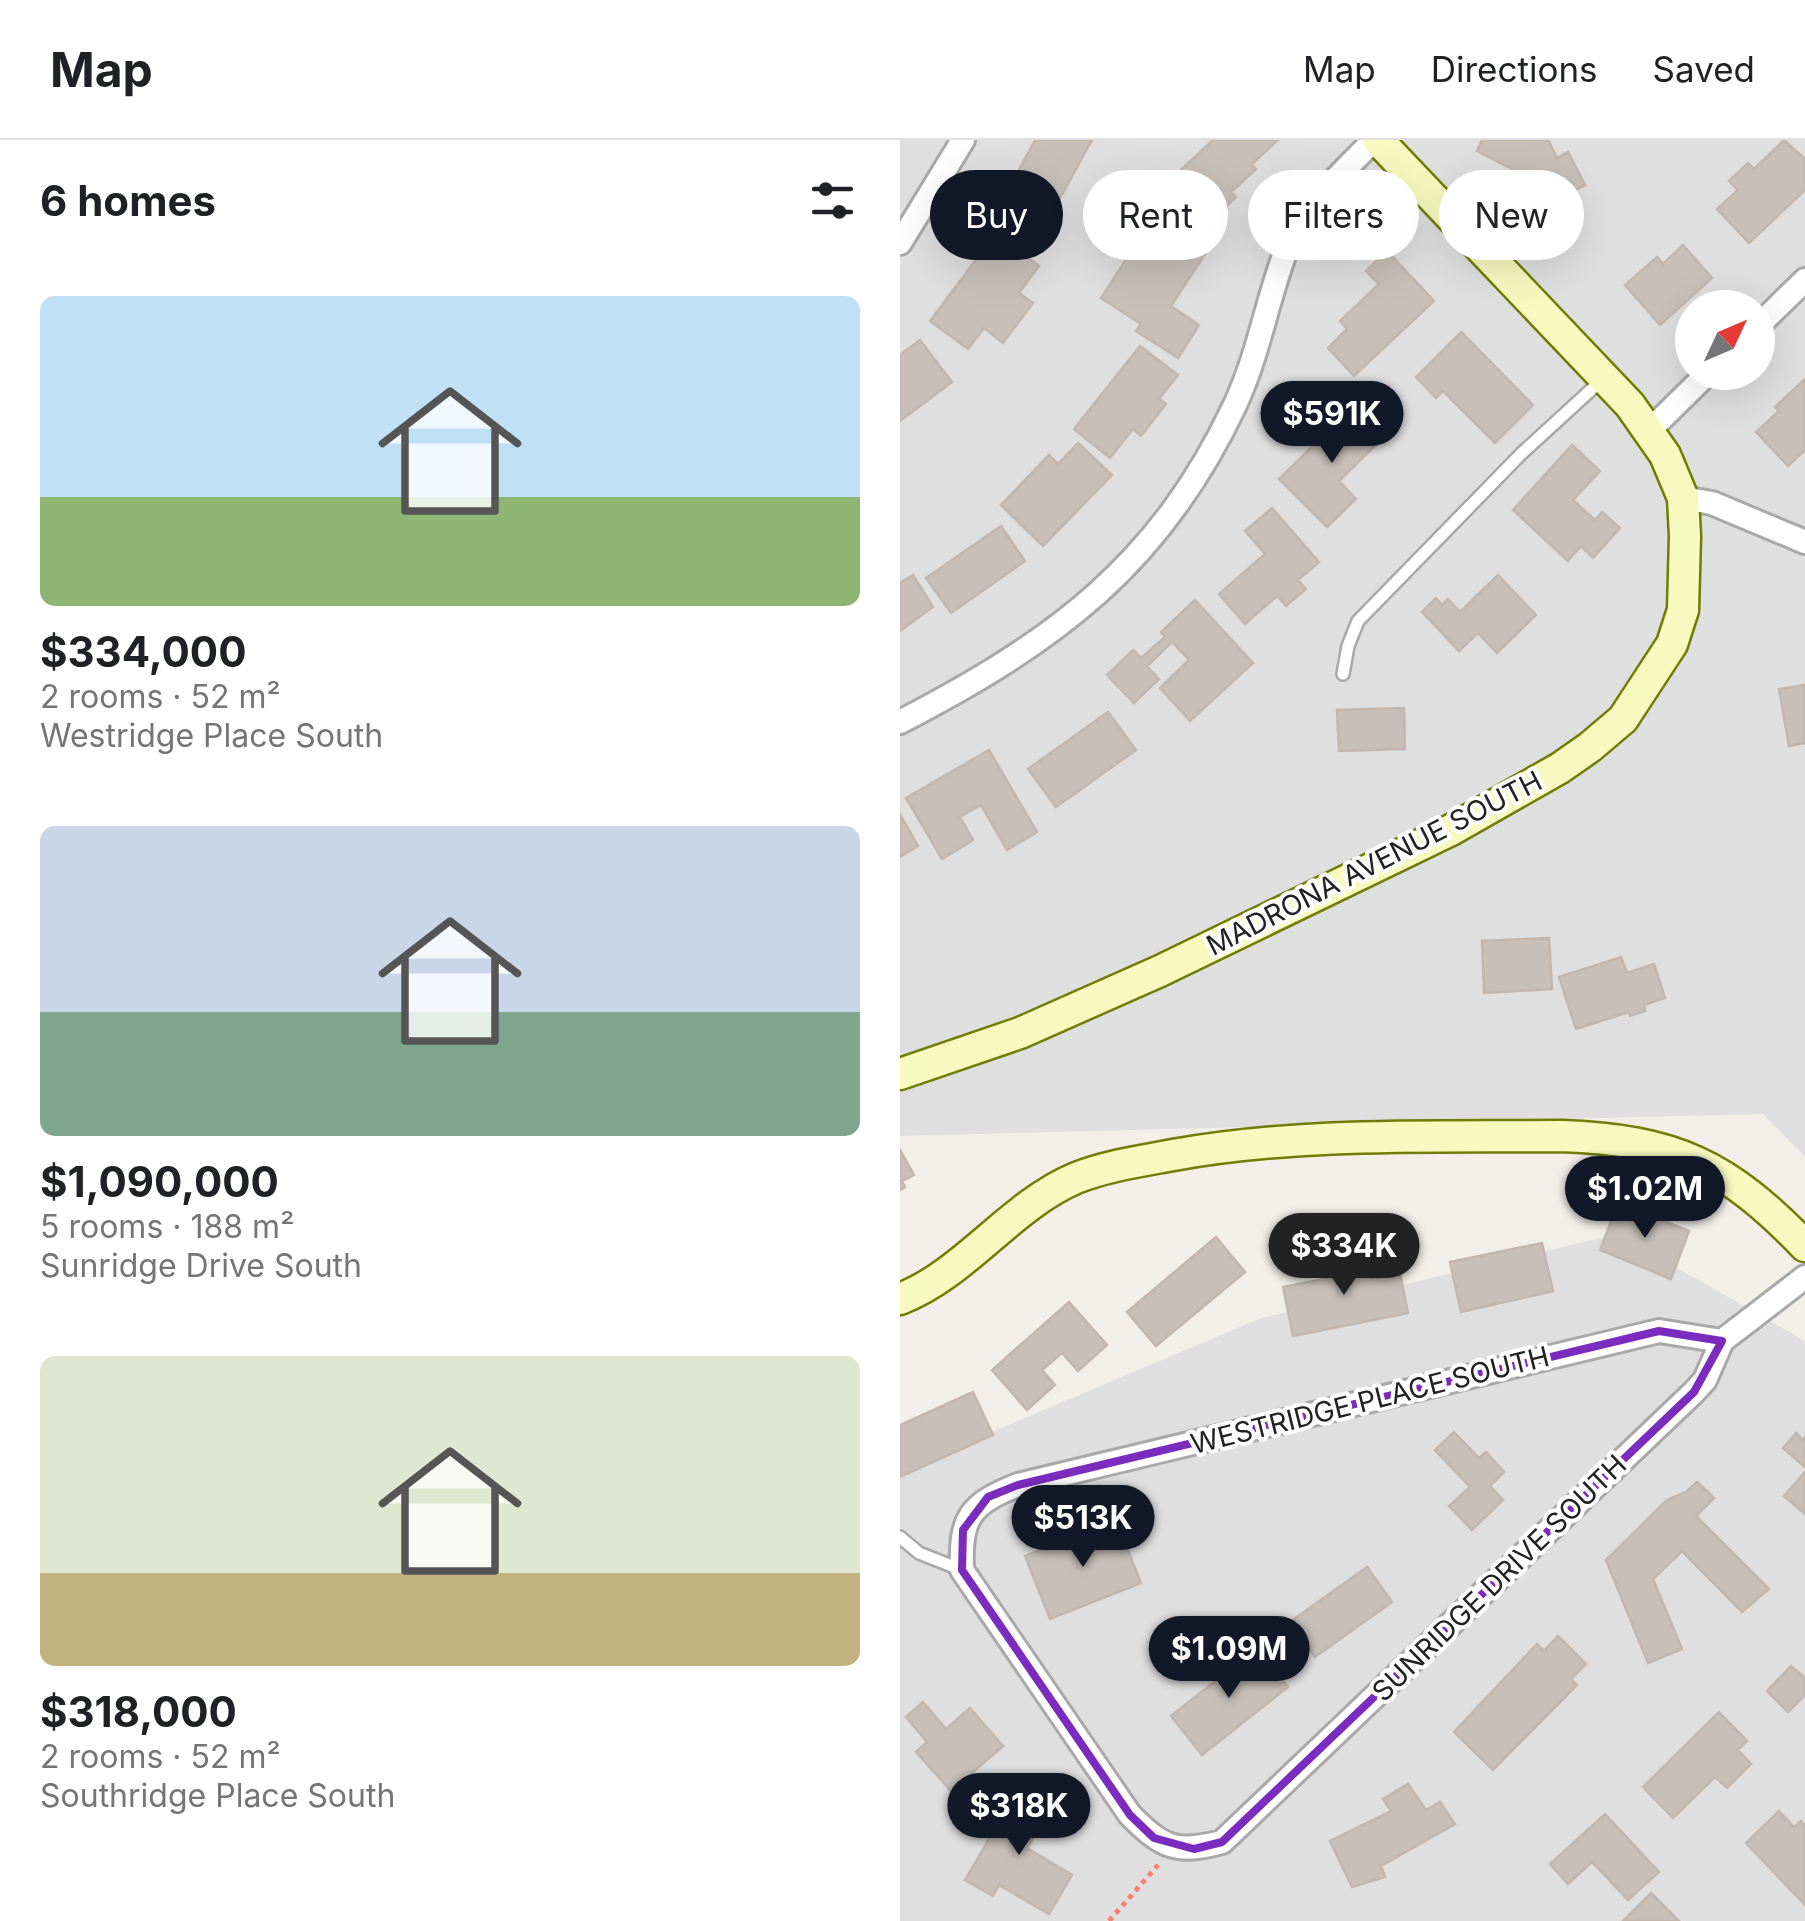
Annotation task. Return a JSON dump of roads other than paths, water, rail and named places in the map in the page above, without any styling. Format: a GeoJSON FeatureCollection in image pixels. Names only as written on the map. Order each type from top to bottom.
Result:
{"type":"FeatureCollection","features":[{"type":"Feature","properties":{"kind":"main road","name":"MADRONA AVENUE SOUTH"},"geometry":{"type":"LineString","coordinates":[[900,1074],[1020,1033],[1160,971],[1450,830],[1560,768],[1623,718],[1672,644],[1682,610],[1686,571],[1683,498],[1665,455],[1650,431],[1604,378],[1376,140]]}},
{"type":"Feature","properties":{"kind":"main road"},"geometry":{"type":"LineString","coordinates":[[900,1299],[933,1282],[1047,1193],[1078,1177],[1212,1148],[1311,1138],[1579,1136],[1664,1149],[1703,1162],[1736,1182],[1805,1246]]}},
{"type":"Feature","properties":{"kind":"street"},"geometry":{"type":"LineString","coordinates":[[900,243],[963,140]]}},
{"type":"Feature","properties":{"kind":"street"},"geometry":{"type":"LineString","coordinates":[[900,722],[966,688],[1053,632],[1144,549],[1214,446],[1236,404],[1259,347],[1285,252],[1303,218],[1376,140]]}},
{"type":"Feature","properties":{"kind":"street"},"geometry":{"type":"LineString","coordinates":[[1775,309],[1805,280]]}},
{"type":"Feature","properties":{"kind":"street"},"geometry":{"type":"LineString","coordinates":[[1650,431],[1692,390]]}},
{"type":"Feature","properties":{"kind":"street"},"geometry":{"type":"LineString","coordinates":[[1683,498],[1712,503],[1805,542]]}},
{"type":"Feature","properties":{"kind":"street","name":"SUNRIDGE DRIVE SOUTH"},"geometry":{"type":"LineString","coordinates":[[962,1570],[1130,1815],[1154,1838],[1173,1848],[1194,1850],[1222,1842],[1694,1392],[1705,1380],[1722,1341],[1805,1276]]}},
{"type":"Feature","properties":{"kind":"street","name":"WESTRIDGE PLACE SOUTH"},"geometry":{"type":"LineString","coordinates":[[962,1570],[961,1546],[968,1516],[988,1497],[1018,1485],[1659,1331],[1722,1341]]}},
{"type":"Feature","properties":{"kind":"lane"},"geometry":{"type":"LineString","coordinates":[[1343,674],[1358,621],[1521,454],[1604,378]]}},
{"type":"Feature","properties":{"kind":"lane"},"geometry":{"type":"LineString","coordinates":[[900,1537],[919,1553],[962,1570]]}}]}
